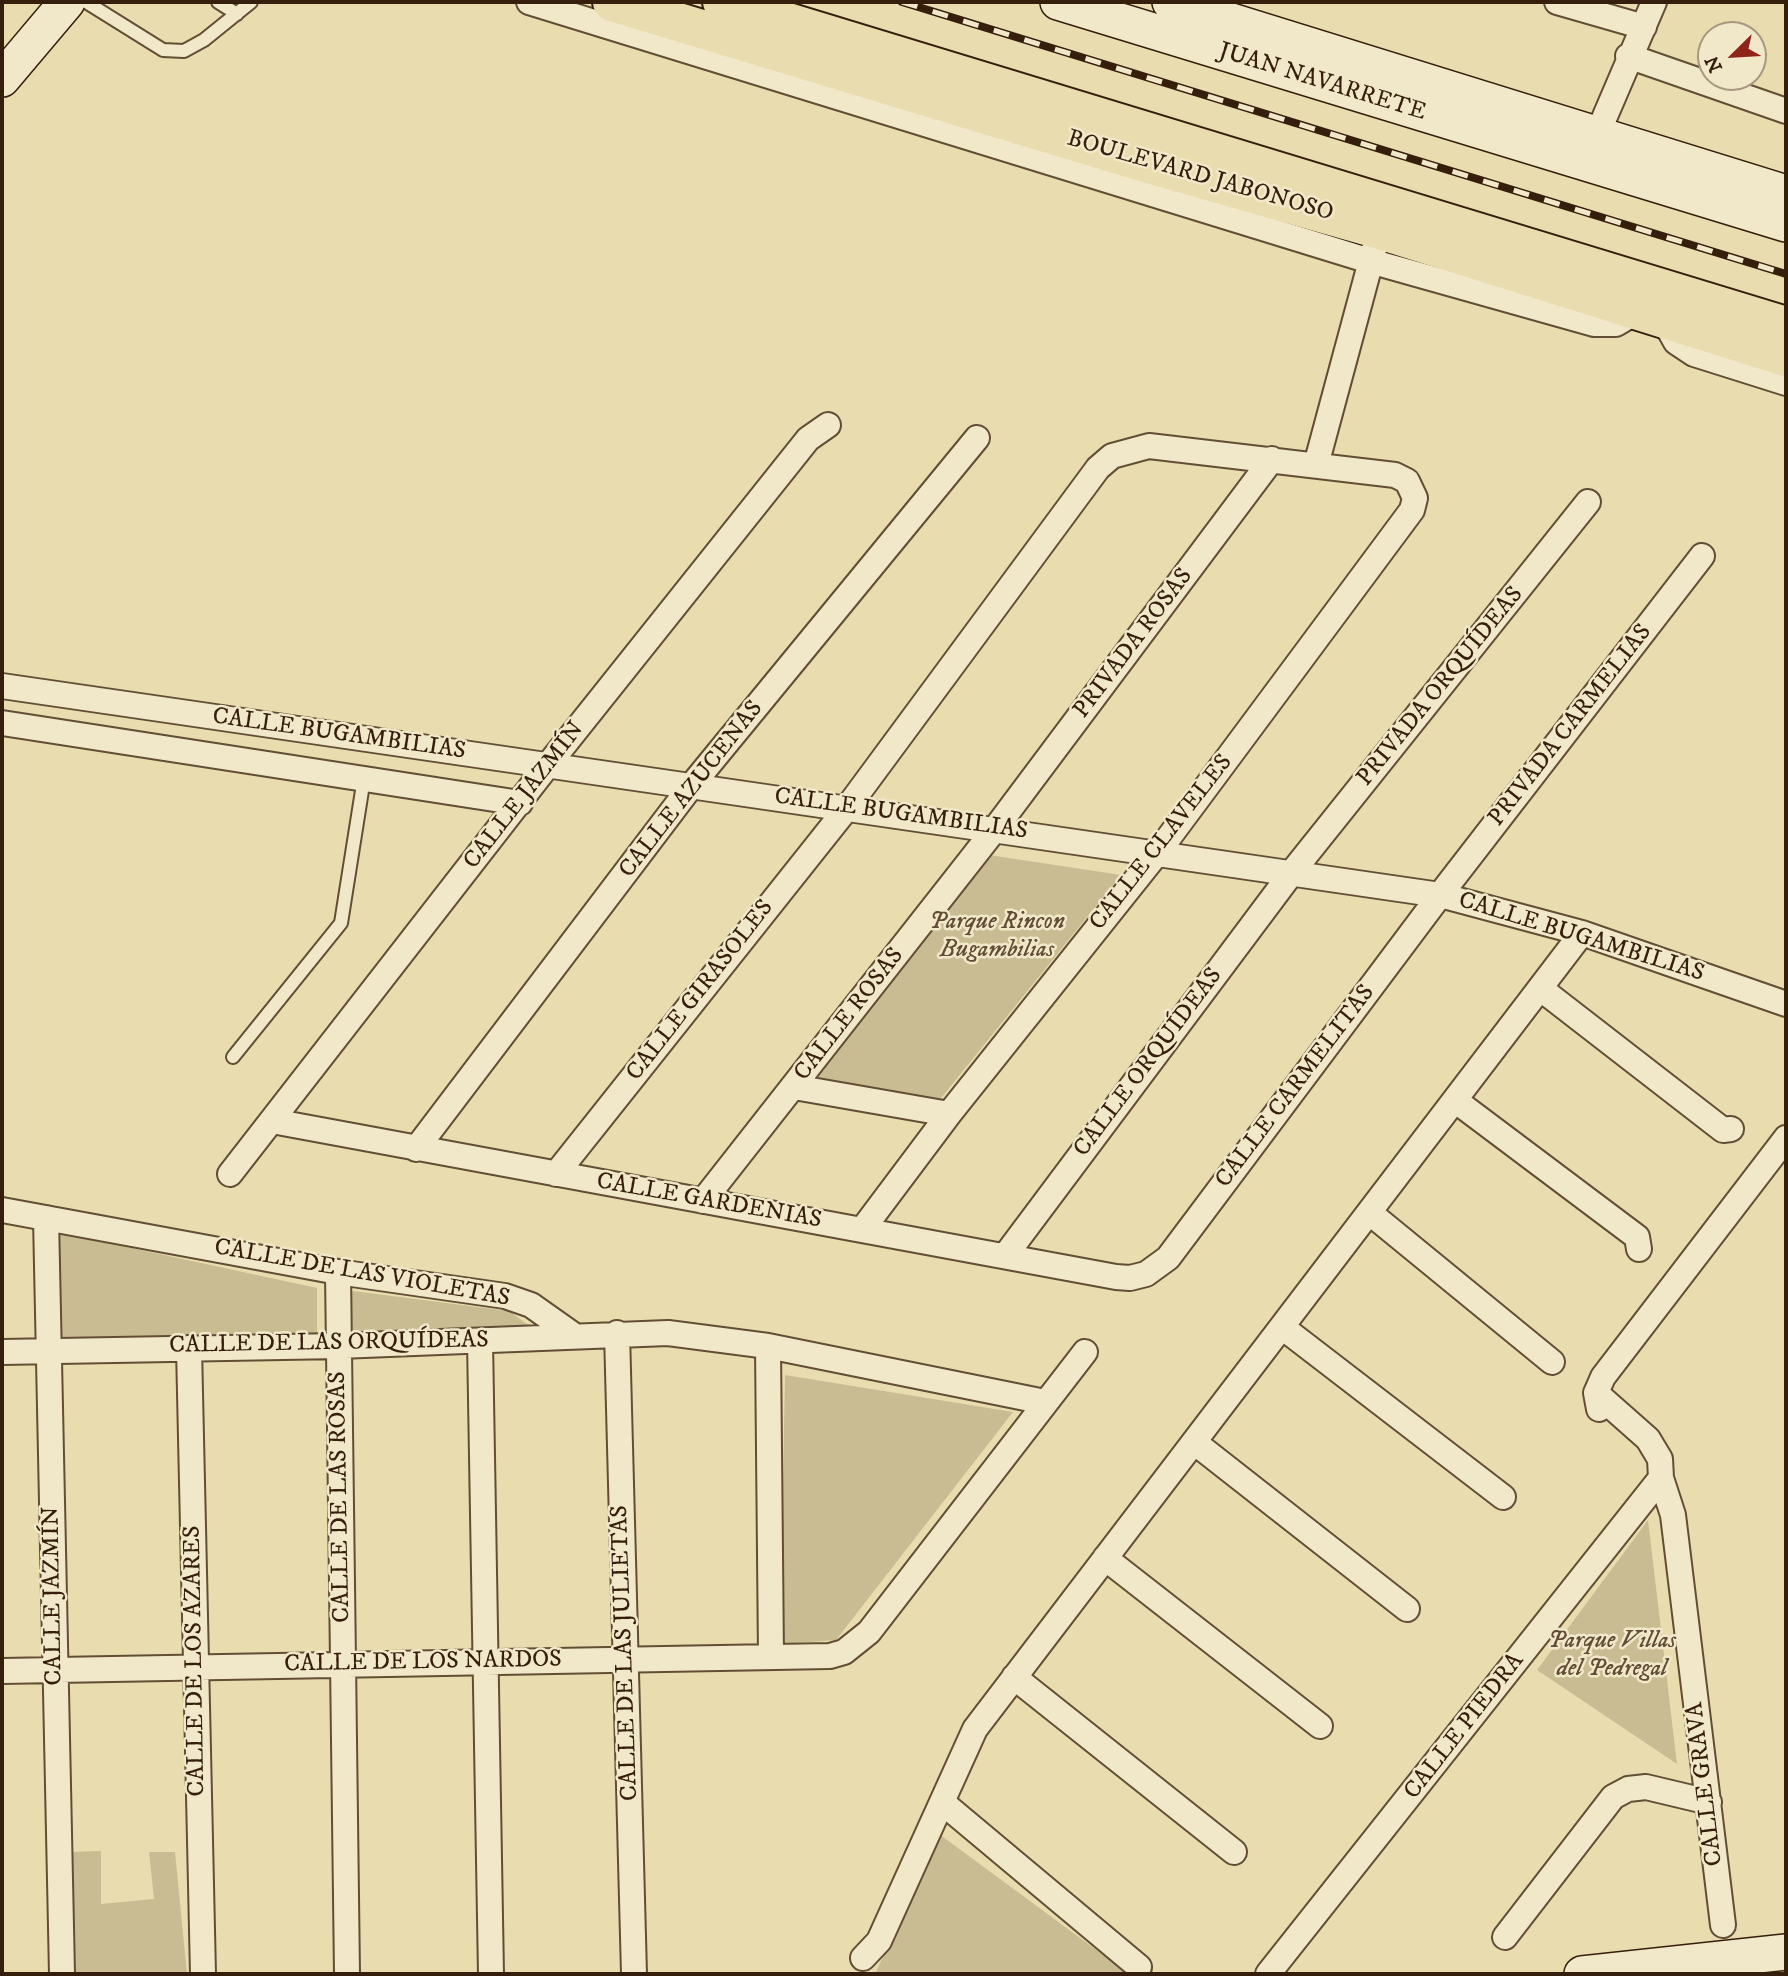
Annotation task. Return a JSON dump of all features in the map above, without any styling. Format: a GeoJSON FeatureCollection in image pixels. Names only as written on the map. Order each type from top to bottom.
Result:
{"type":"FeatureCollection","features":[{"type":"Feature","properties":{"kind":"main road"},"geometry":{"type":"LineString","coordinates":[[2,79],[67,2]]}},
{"type":"Feature","properties":{"kind":"main road","name":"BOULEVARD JABONOSO"},"geometry":{"type":"LineString","coordinates":[[612,2],[996,131],[1288,220],[1380,232],[1786,327]]}},
{"type":"Feature","properties":{"kind":"main road","name":"BOULEVARD JABONOSO"},"geometry":{"type":"LineString","coordinates":[[722,2],[1380,232],[1557,300],[1786,357]]}},
{"type":"Feature","properties":{"kind":"main road","name":"JUAN NAVARRETE"},"geometry":{"type":"LineString","coordinates":[[1058,2],[1592,148]]}},
{"type":"Feature","properties":{"kind":"main road","name":"JUAN NAVARRETE"},"geometry":{"type":"LineString","coordinates":[[1170,2],[1208,7],[1592,148]]}},
{"type":"Feature","properties":{"kind":"main road"},"geometry":{"type":"LineString","coordinates":[[1592,148],[1786,192]]}},
{"type":"Feature","properties":{"kind":"main road"},"geometry":{"type":"LineString","coordinates":[[1592,148],[1786,224]]}},
{"type":"Feature","properties":{"kind":"main road"},"geometry":{"type":"LineString","coordinates":[[1582,1974],[1728,1953],[1786,1952]]}},
{"type":"Feature","properties":{"kind":"street"},"geometry":{"type":"LineString","coordinates":[[529,2],[996,131]]}},
{"type":"Feature","properties":{"kind":"street"},"geometry":{"type":"LineString","coordinates":[[1557,2],[1644,27]]}},
{"type":"Feature","properties":{"kind":"street"},"geometry":{"type":"LineString","coordinates":[[1592,148],[1628,56],[1654,2]]}},
{"type":"Feature","properties":{"kind":"street"},"geometry":{"type":"LineString","coordinates":[[1628,56],[1786,111]]}},
{"type":"Feature","properties":{"kind":"street"},"geometry":{"type":"LineString","coordinates":[[1272,459],[1316,465],[1380,232]]}},
{"type":"Feature","properties":{"kind":"street"},"geometry":{"type":"LineString","coordinates":[[1648,324],[1694,354],[1786,383]]}},
{"type":"Feature","properties":{"kind":"street","name":"CALLE JAZMÍN"},"geometry":{"type":"LineString","coordinates":[[230,1174],[548,765],[808,439],[828,425]]}},
{"type":"Feature","properties":{"kind":"street","name":"CALLE AZUCENAS"},"geometry":{"type":"LineString","coordinates":[[416,1149],[692,785],[977,438]]}},
{"type":"Feature","properties":{"kind":"street","name":"CALLE GIRASOLES"},"geometry":{"type":"LineString","coordinates":[[556,1174],[847,808],[1098,467],[1112,456],[1149,446],[1272,459]]}},
{"type":"Feature","properties":{"kind":"street","name":"PRIVADA ROSAS"},"geometry":{"type":"LineString","coordinates":[[995,829],[1272,459]]}},
{"type":"Feature","properties":{"kind":"street","name":"CALLE CLAVELES"},"geometry":{"type":"LineString","coordinates":[[862,1230],[949,1114],[1158,852],[1412,510],[1415,498],[1407,481],[1395,475],[1316,465]]}},
{"type":"Feature","properties":{"kind":"street","name":"PRIVADA ORQUÍDEAS"},"geometry":{"type":"LineString","coordinates":[[1293,871],[1588,502]]}},
{"type":"Feature","properties":{"kind":"street","name":"PRIVADA CARMELIAS"},"geometry":{"type":"LineString","coordinates":[[1440,895],[1702,556]]}},
{"type":"Feature","properties":{"kind":"street","name":"CALLE BUGAMBILIAS"},"geometry":{"type":"LineString","coordinates":[[2,686],[1293,871],[1440,895],[1582,933],[1786,1004]]}},
{"type":"Feature","properties":{"kind":"street"},"geometry":{"type":"LineString","coordinates":[[180,748],[190,714]]}},
{"type":"Feature","properties":{"kind":"street","name":"CALLE BUGAMBILIAS"},"geometry":{"type":"LineString","coordinates":[[2,723],[180,748],[520,803]]}},
{"type":"Feature","properties":{"kind":"street","name":"CALLE ROSAS"},"geometry":{"type":"LineString","coordinates":[[703,1201],[995,829]]}},
{"type":"Feature","properties":{"kind":"street","name":"CALLE ORQUÍDEAS"},"geometry":{"type":"LineString","coordinates":[[1005,1256],[1293,871]]}},
{"type":"Feature","properties":{"kind":"street","name":"CALLE CARMELITAS"},"geometry":{"type":"LineString","coordinates":[[1146,1274],[1168,1258],[1440,895]]}},
{"type":"Feature","properties":{"kind":"street"},"geometry":{"type":"LineString","coordinates":[[863,1958],[879,1941],[975,1730],[1582,933]]}},
{"type":"Feature","properties":{"kind":"street"},"geometry":{"type":"LineString","coordinates":[[1547,981],[1723,1130],[1731,1129]]}},
{"type":"Feature","properties":{"kind":"street"},"geometry":{"type":"LineString","coordinates":[[794,1087],[949,1114]]}},
{"type":"Feature","properties":{"kind":"street"},"geometry":{"type":"LineString","coordinates":[[1456,1101],[1637,1237],[1639,1249]]}},
{"type":"Feature","properties":{"kind":"street","name":"CALLE GARDENIAS"},"geometry":{"type":"LineString","coordinates":[[272,1121],[1116,1277],[1130,1278],[1146,1274]]}},
{"type":"Feature","properties":{"kind":"street","name":"CALLE GRAVA"},"geometry":{"type":"LineString","coordinates":[[1728,1953],[1673,1515],[1661,1478],[1602,1416],[1596,1393],[1603,1377],[1786,1138]]}},
{"type":"Feature","properties":{"kind":"street","name":"CALLE DE LAS VIOLETAS"},"geometry":{"type":"LineString","coordinates":[[2,1210],[338,1272],[505,1296],[531,1304],[572,1334]]}},
{"type":"Feature","properties":{"kind":"street"},"geometry":{"type":"LineString","coordinates":[[1370,1213],[1552,1362]]}},
{"type":"Feature","properties":{"kind":"street","name":"CALLE JAZMÍN"},"geometry":{"type":"LineString","coordinates":[[46,1218],[62,1974]]}},
{"type":"Feature","properties":{"kind":"street","name":"CALLE DE LAS ROSAS"},"geometry":{"type":"LineString","coordinates":[[338,1272],[347,1974]]}},
{"type":"Feature","properties":{"kind":"street"},"geometry":{"type":"LineString","coordinates":[[1282,1327],[1503,1497]]}},
{"type":"Feature","properties":{"kind":"street","name":"CALLE DE LAS JULIETAS"},"geometry":{"type":"LineString","coordinates":[[617,1333],[628,1659],[634,1974]]}},
{"type":"Feature","properties":{"kind":"street"},"geometry":{"type":"LineString","coordinates":[[572,1334],[668,1333],[768,1346],[1045,1402],[1085,1352]]}},
{"type":"Feature","properties":{"kind":"street","name":"CALLE DE LAS ORQUÍDEAS"},"geometry":{"type":"LineString","coordinates":[[2,1352],[339,1346],[480,1341],[572,1334]]}},
{"type":"Feature","properties":{"kind":"street"},"geometry":{"type":"LineString","coordinates":[[480,1341],[491,1974]]}},
{"type":"Feature","properties":{"kind":"street"},"geometry":{"type":"LineString","coordinates":[[768,1346],[771,1657]]}},
{"type":"Feature","properties":{"kind":"street","name":"CALLE DE LOS AZARES"},"geometry":{"type":"LineString","coordinates":[[189,1348],[203,1974]]}},
{"type":"Feature","properties":{"kind":"street","name":"CALLE DE LOS NARDOS"},"geometry":{"type":"LineString","coordinates":[[2,1671],[485,1661],[816,1658],[844,1652],[869,1632],[1045,1402]]}},
{"type":"Feature","properties":{"kind":"street"},"geometry":{"type":"LineString","coordinates":[[1194,1442],[1407,1609]]}},
{"type":"Feature","properties":{"kind":"street","name":"CALLE PIEDRA"},"geometry":{"type":"LineString","coordinates":[[1268,1974],[1661,1478]]}},
{"type":"Feature","properties":{"kind":"street"},"geometry":{"type":"LineString","coordinates":[[1105,1558],[1320,1726]]}},
{"type":"Feature","properties":{"kind":"street"},"geometry":{"type":"LineString","coordinates":[[1014,1677],[1234,1852]]}},
{"type":"Feature","properties":{"kind":"street"},"geometry":{"type":"LineString","coordinates":[[1505,1937],[1613,1797],[1628,1789],[1646,1787],[1709,1802]]}},
{"type":"Feature","properties":{"kind":"street"},"geometry":{"type":"LineString","coordinates":[[943,1803],[1139,1967]]}},
{"type":"Feature","properties":{"kind":"lane"},"geometry":{"type":"LineString","coordinates":[[86,2],[163,50],[184,51],[204,40],[251,2]]}},
{"type":"Feature","properties":{"kind":"lane"},"geometry":{"type":"LineString","coordinates":[[218,2],[237,14]]}},
{"type":"Feature","properties":{"kind":"lane"},"geometry":{"type":"LineString","coordinates":[[233,1057],[341,923],[365,778]]}},
{"type":"Feature","properties":{"kind":"green space","name":"Parque Rincon Bugambilias"},"geometry":{"type":"Polygon","coordinates":[[[989,855],[1121,875],[938,1102],[809,1079],[989,855]]]}},
{"type":"Feature","properties":{"kind":"green space"},"geometry":{"type":"Polygon","coordinates":[[[53,1231],[317,1288],[317,1339],[58,1343],[53,1231]]]}},
{"type":"Feature","properties":{"kind":"green space"},"geometry":{"type":"Polygon","coordinates":[[[345,1290],[509,1311],[535,1330],[343,1340],[345,1290]]]}},
{"type":"Feature","properties":{"kind":"green space"},"geometry":{"type":"Polygon","coordinates":[[[785,1375],[1013,1412],[836,1640],[780,1644],[785,1375]]]}},
{"type":"Feature","properties":{"kind":"green space","name":"Parque Villas del Pedregal"},"geometry":{"type":"Polygon","coordinates":[[[1648,1520],[1677,1764],[1537,1670],[1648,1520]]]}},
{"type":"Feature","properties":{"kind":"green space"},"geometry":{"type":"Polygon","coordinates":[[[939,1834],[1129,1974],[875,1974],[939,1834]]]}},
{"type":"Feature","properties":{"kind":"green space"},"geometry":{"type":"Polygon","coordinates":[[[101,1851],[101,1904],[154,1899],[149,1852],[175,1852],[187,1974],[72,1974],[70,1852],[101,1851]]]}},
{"type":"Feature","properties":{"kind":"railway"},"geometry":{"type":"LineString","coordinates":[[902,2],[1786,274]]}}]}
